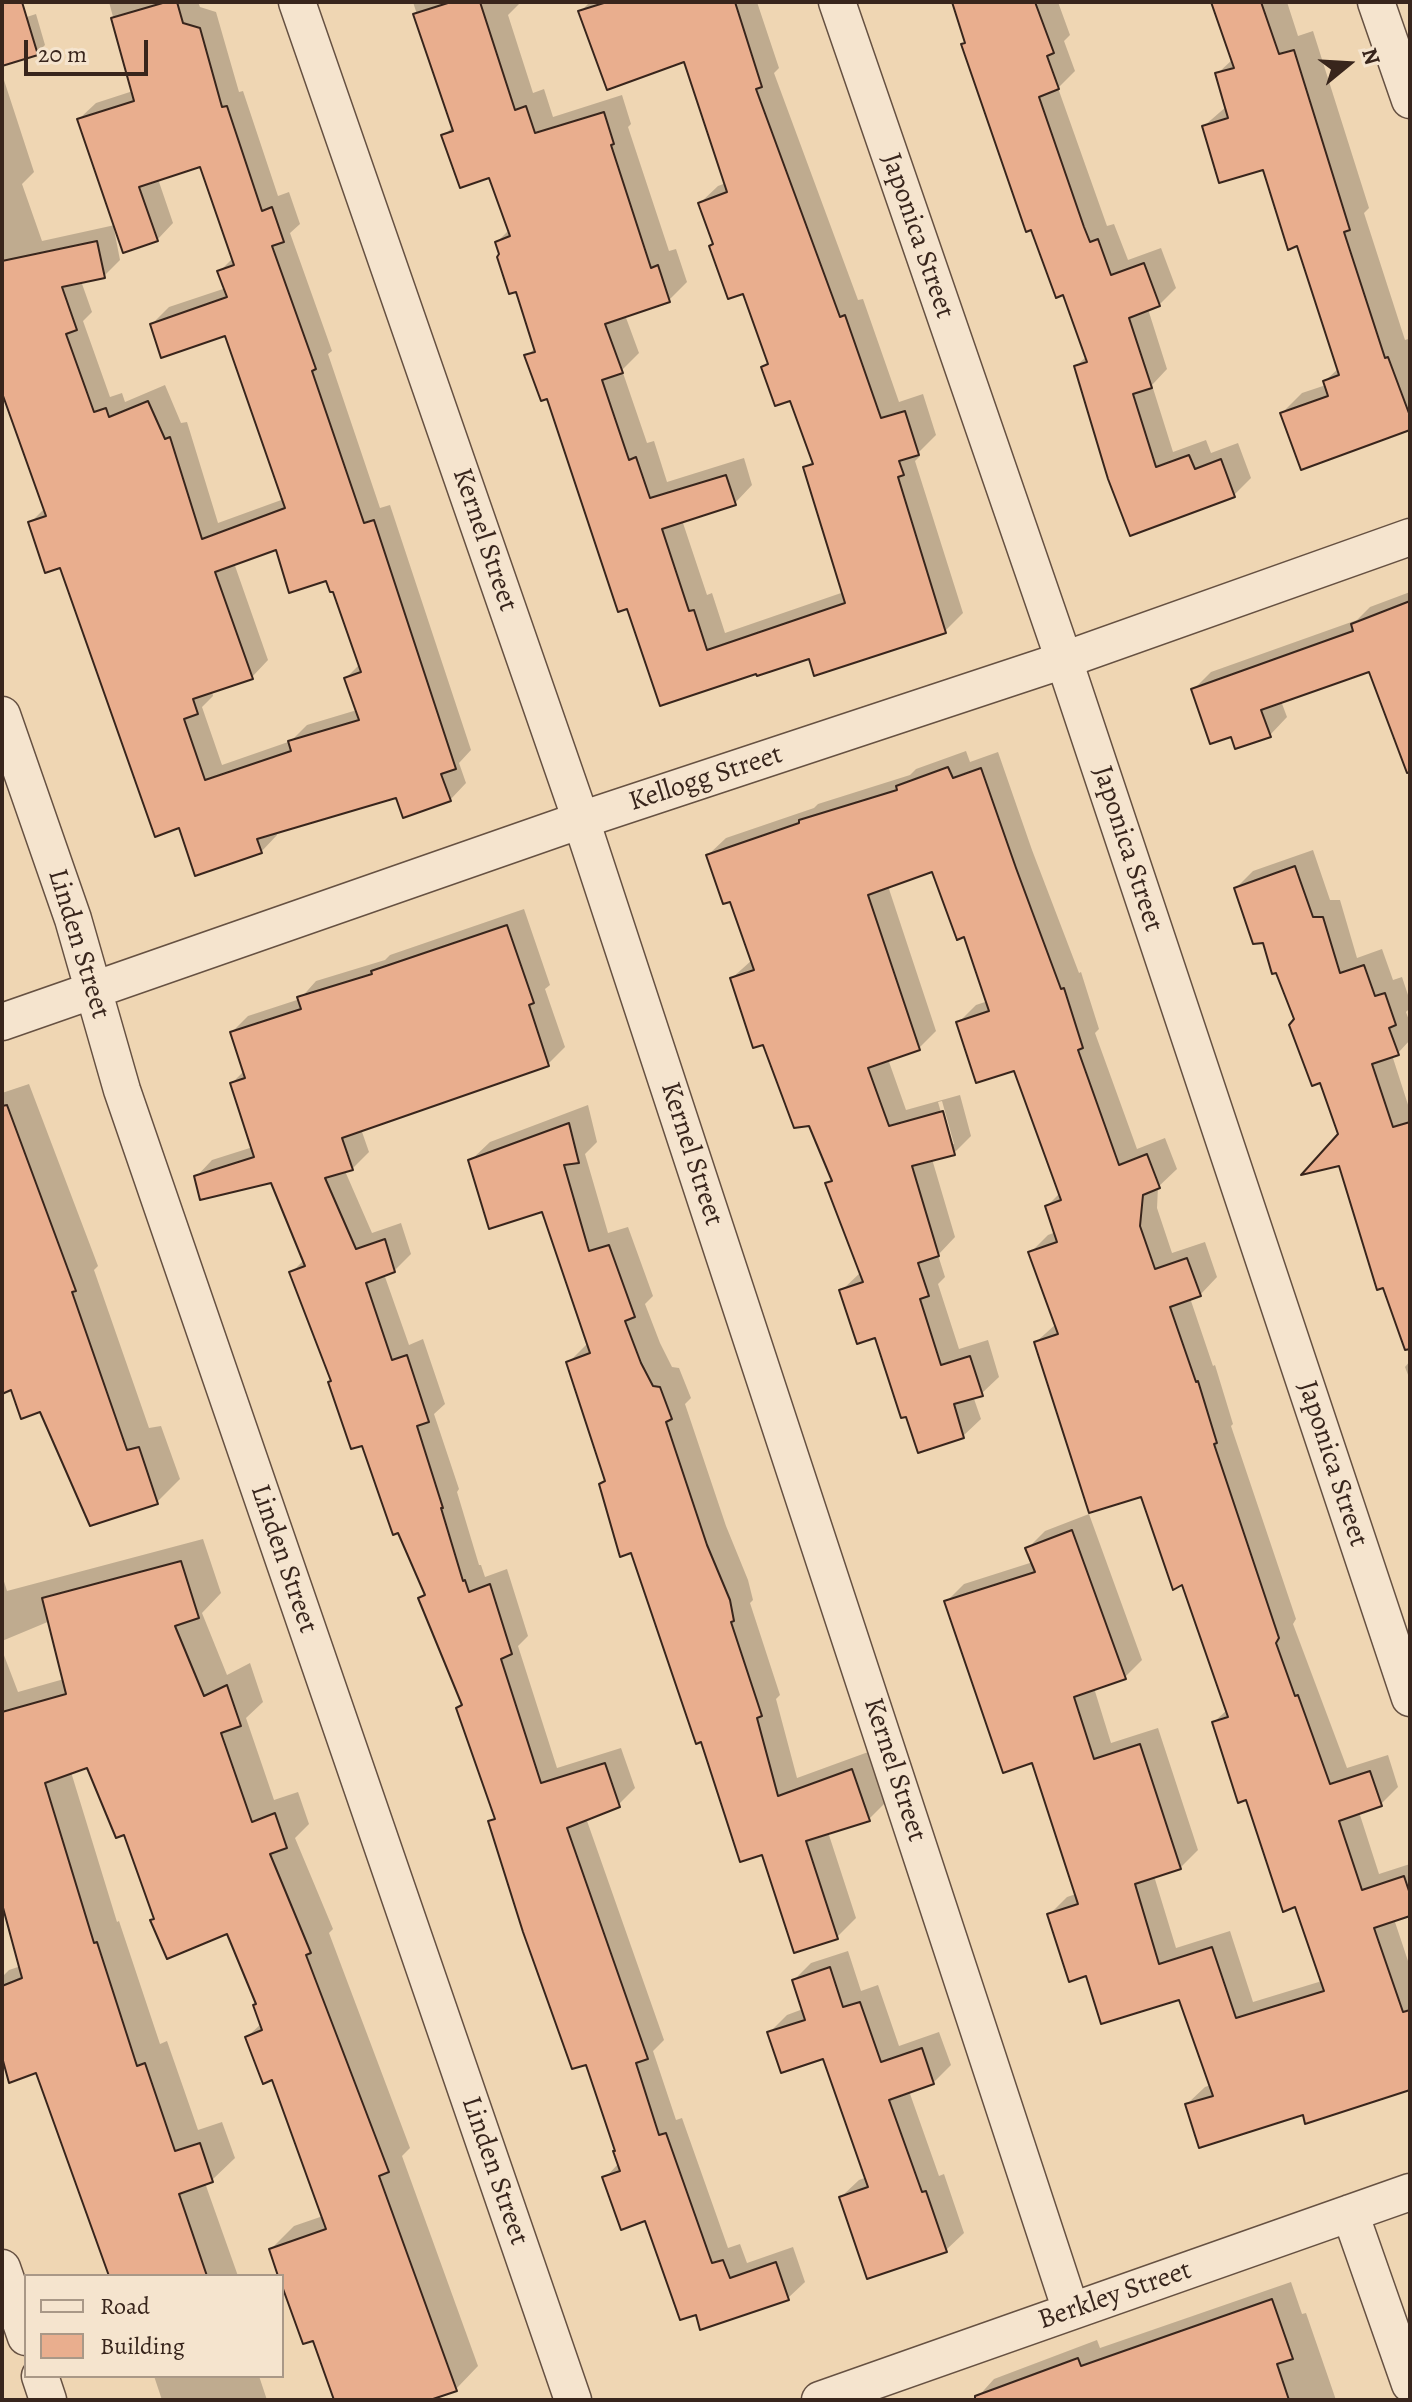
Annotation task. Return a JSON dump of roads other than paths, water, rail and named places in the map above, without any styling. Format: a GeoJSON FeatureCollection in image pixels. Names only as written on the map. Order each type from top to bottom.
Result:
{"type":"FeatureCollection","features":[{"type":"Feature","properties":{"kind":"street","name":"Kernel Street"},"geometry":{"type":"LineString","coordinates":[[297,2],[581,820],[1071,2311]]}},
{"type":"Feature","properties":{"kind":"street","name":"Japonica Street"},"geometry":{"type":"LineString","coordinates":[[837,2],[1064,660],[1410,1698]]}},
{"type":"Feature","properties":{"kind":"street"},"geometry":{"type":"LineString","coordinates":[[1376,2],[1410,100]]}},
{"type":"Feature","properties":{"kind":"street","name":"Kellogg Street"},"geometry":{"type":"LineString","coordinates":[[2,1022],[581,820],[1064,660],[1410,537]]}},
{"type":"Feature","properties":{"kind":"street","name":"Linden Street"},"geometry":{"type":"LineString","coordinates":[[2,715],[73,919],[122,1090],[573,2400]]}},
{"type":"Feature","properties":{"kind":"street","name":"Berkley Street"},"geometry":{"type":"LineString","coordinates":[[820,2400],[885,2389],[1071,2311],[1410,2192]]}},
{"type":"Feature","properties":{"kind":"street"},"geometry":{"type":"LineString","coordinates":[[1350,2213],[1410,2384]]}},
{"type":"Feature","properties":{"kind":"street"},"geometry":{"type":"LineString","coordinates":[[2,2268],[24,2331]]}},
{"type":"Feature","properties":{"kind":"street"},"geometry":{"type":"LineString","coordinates":[[41,2378],[48,2400]]}}]}
